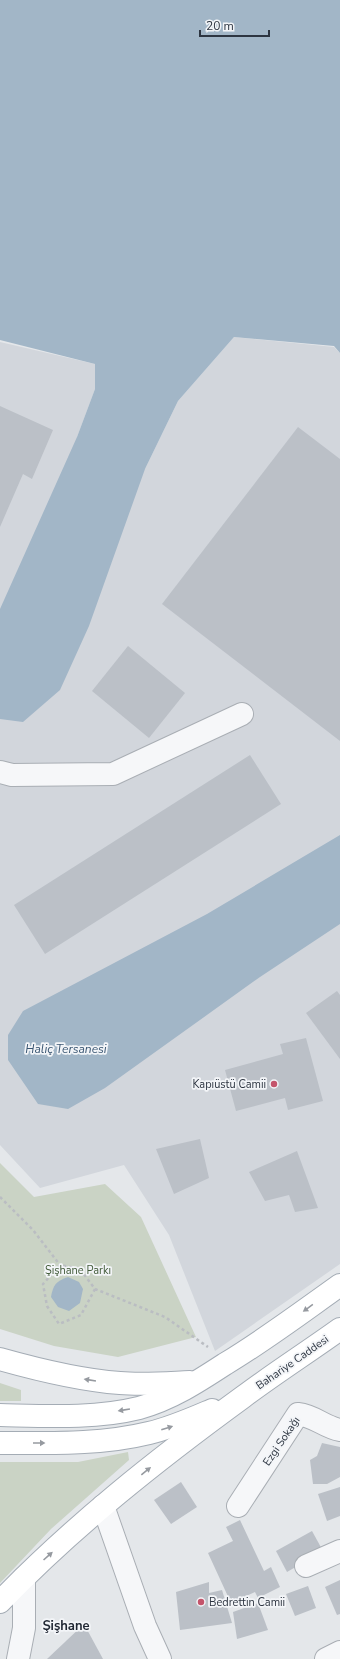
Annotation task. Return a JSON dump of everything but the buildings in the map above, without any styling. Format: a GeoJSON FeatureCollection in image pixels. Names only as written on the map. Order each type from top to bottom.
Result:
{"type":"FeatureCollection","features":[{"type":"Feature","properties":{"kind":"main road"},"geometry":{"type":"LineString","coordinates":[[0,1414],[104,1414],[132,1409],[170,1396],[199,1381],[248,1350],[340,1285]]}},
{"type":"Feature","properties":{"kind":"main road","name":"Bahariye Caddesi"},"geometry":{"type":"LineString","coordinates":[[244,1396],[340,1329]]}},
{"type":"Feature","properties":{"kind":"main road"},"geometry":{"type":"LineString","coordinates":[[0,1359],[45,1371],[120,1383],[199,1381]]}},
{"type":"Feature","properties":{"kind":"main road"},"geometry":{"type":"LineString","coordinates":[[0,1443],[68,1443],[115,1440],[149,1433],[183,1423],[244,1396]]}},
{"type":"Feature","properties":{"kind":"main road"},"geometry":{"type":"LineString","coordinates":[[0,1602],[103,1506],[244,1396]]}},
{"type":"Feature","properties":{"kind":"street"},"geometry":{"type":"LineString","coordinates":[[0,772],[12,775],[113,774],[242,714]]}},
{"type":"Feature","properties":{"kind":"street","name":"Ezgi Sokağı"},"geometry":{"type":"LineString","coordinates":[[238,1506],[298,1414],[310,1415],[332,1429],[340,1430]]}},
{"type":"Feature","properties":{"kind":"street"},"geometry":{"type":"LineString","coordinates":[[103,1506],[145,1626],[160,1659]]}},
{"type":"Feature","properties":{"kind":"street"},"geometry":{"type":"LineString","coordinates":[[306,1566],[340,1551]]}},
{"type":"Feature","properties":{"kind":"street"},"geometry":{"type":"LineString","coordinates":[[18,1659],[24,1628],[24,1578]]}},
{"type":"Feature","properties":{"kind":"street"},"geometry":{"type":"LineString","coordinates":[[326,1659],[340,1652]]}},
{"type":"Feature","properties":{"kind":"path"},"geometry":{"type":"LineString","coordinates":[[0,1197],[33,1230],[60,1265],[80,1269],[95,1289],[164,1317],[208,1347]]}},
{"type":"Feature","properties":{"kind":"path"},"geometry":{"type":"LineString","coordinates":[[60,1265],[43,1284],[47,1306],[60,1324],[81,1315],[95,1289]]}},
{"type":"Feature","properties":{"kind":"shaded area"},"geometry":{"type":"Polygon","coordinates":[[[234,337],[334,347],[340,353],[340,1264],[215,1351],[169,1235],[124,1165],[40,1188],[0,1145],[0,342],[95,364],[95,389],[77,437],[145,469],[178,401],[234,337]]]}},
{"type":"Feature","properties":{"kind":"green space","name":"Şişhane Parkı"},"geometry":{"type":"Polygon","coordinates":[[[0,1163],[34,1197],[105,1184],[141,1217],[196,1337],[118,1357],[54,1346],[0,1329],[0,1163]]]}},
{"type":"Feature","properties":{"kind":"green space"},"geometry":{"type":"Polygon","coordinates":[[[0,1383],[21,1390],[21,1401],[0,1401],[0,1383]]]}},
{"type":"Feature","properties":{"kind":"green space"},"geometry":{"type":"Polygon","coordinates":[[[128,1452],[129,1460],[51,1529],[0,1583],[0,1462],[78,1462],[128,1452]]]}},
{"type":"Feature","properties":{"kind":"water"},"geometry":{"type":"Polygon","coordinates":[[[0,0],[340,0],[340,353],[334,346],[234,337],[178,401],[145,469],[89,626],[60,690],[23,722],[0,719],[0,609],[77,437],[95,389],[95,364],[0,340],[0,0]]]}},
{"type":"Feature","properties":{"kind":"water","name":"Haliç Tersanesi"},"geometry":{"type":"Polygon","coordinates":[[[340,835],[340,924],[260,977],[105,1088],[68,1109],[38,1104],[8,1060],[8,1035],[23,1011],[207,914],[340,835]]]}},
{"type":"Feature","properties":{"kind":"water"},"geometry":{"type":"Polygon","coordinates":[[[68,1277],[79,1282],[83,1289],[80,1303],[69,1311],[58,1307],[51,1297],[56,1284],[68,1277]]]}},
{"type":"Feature","properties":{"kind":"place","name":"Kapıüstü Camii"},"geometry":{"type":"Point","coordinates":[274,1084]}},
{"type":"Feature","properties":{"kind":"place","name":"Bedrettin Camii"},"geometry":{"type":"Point","coordinates":[201,1602]}},
{"type":"Feature","properties":{"kind":"district","name":"Şişhane"},"geometry":{"type":"Point","coordinates":[66,1625]}}]}
